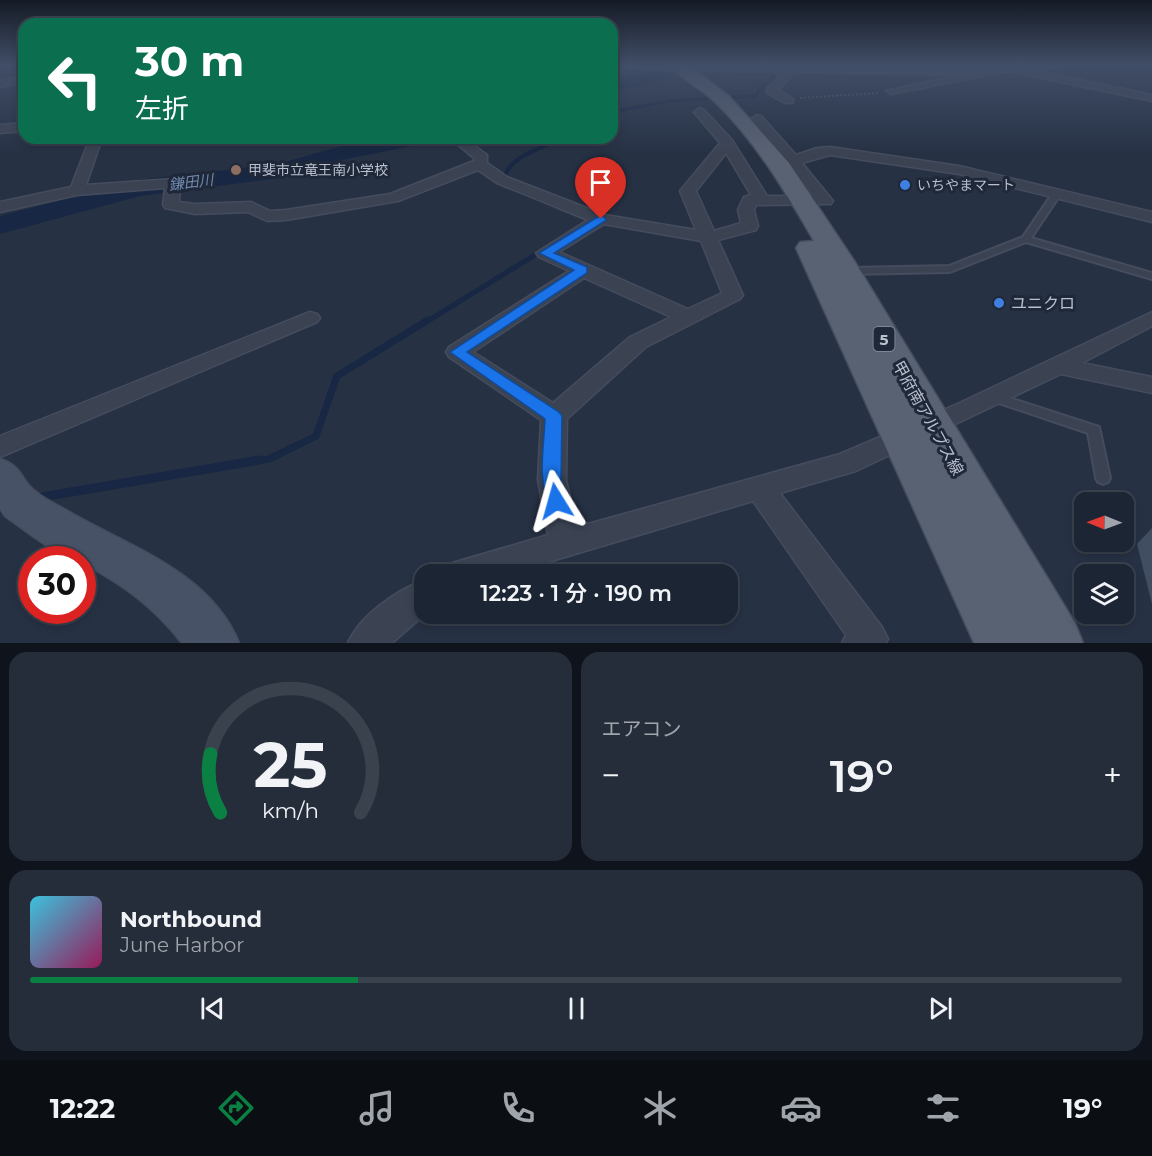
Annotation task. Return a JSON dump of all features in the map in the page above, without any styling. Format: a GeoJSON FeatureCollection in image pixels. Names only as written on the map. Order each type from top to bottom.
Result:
{"type":"FeatureCollection","features":[{"type":"Feature","properties":{"kind":"main road","name":"甲府南アルプス線"},"geometry":{"type":"LineString","coordinates":[[716,94],[767,147],[784,200],[1002,643]]}},
{"type":"Feature","properties":{"kind":"main road","name":"甲府南アルプス線"},"geometry":{"type":"LineString","coordinates":[[784,200],[845,271],[1055,643]]}},
{"type":"Feature","properties":{"kind":"street"},"geometry":{"type":"LineString","coordinates":[[776,94],[789,101]]}},
{"type":"Feature","properties":{"kind":"street"},"geometry":{"type":"LineString","coordinates":[[1132,94],[1152,98]]}},
{"type":"Feature","properties":{"kind":"street"},"geometry":{"type":"LineString","coordinates":[[700,112],[727,143],[784,200]]}},
{"type":"Feature","properties":{"kind":"street"},"geometry":{"type":"LineString","coordinates":[[480,164],[502,180],[601,219],[709,237],[750,226],[746,204],[750,200],[825,201],[757,119]]}},
{"type":"Feature","properties":{"kind":"street"},"geometry":{"type":"LineString","coordinates":[[0,129],[18,128]]}},
{"type":"Feature","properties":{"kind":"street"},"geometry":{"type":"LineString","coordinates":[[565,542],[552,480],[554,416],[638,342],[733,295],[688,190],[727,143]]}},
{"type":"Feature","properties":{"kind":"street"},"geometry":{"type":"LineString","coordinates":[[77,190],[94,144]]}},
{"type":"Feature","properties":{"kind":"street"},"geometry":{"type":"LineString","coordinates":[[464,144],[482,158],[480,164]]}},
{"type":"Feature","properties":{"kind":"street"},"geometry":{"type":"LineString","coordinates":[[794,161],[817,153],[844,152],[959,170],[1058,192],[1152,217]]}},
{"type":"Feature","properties":{"kind":"street"},"geometry":{"type":"LineString","coordinates":[[0,207],[77,190],[173,183],[171,204],[195,209],[251,207],[267,216],[393,198],[480,164]]}},
{"type":"Feature","properties":{"kind":"street"},"geometry":{"type":"LineString","coordinates":[[601,219],[545,253],[688,317]]}},
{"type":"Feature","properties":{"kind":"street"},"geometry":{"type":"LineString","coordinates":[[554,416],[457,352],[583,270]]}},
{"type":"Feature","properties":{"kind":"street"},"geometry":{"type":"LineString","coordinates":[[0,447],[310,318]]}},
{"type":"Feature","properties":{"kind":"street"},"geometry":{"type":"LineString","coordinates":[[493,564],[846,463],[902,440],[1060,366],[1152,318]]}},
{"type":"Feature","properties":{"kind":"street"},"geometry":{"type":"LineString","coordinates":[[1060,366],[1152,385]]}},
{"type":"Feature","properties":{"kind":"street"},"geometry":{"type":"LineString","coordinates":[[0,475],[20,504],[73,537],[128,564],[177,598],[214,643]]}},
{"type":"Feature","properties":{"kind":"street"},"geometry":{"type":"LineString","coordinates":[[759,487],[870,639],[860,643]]}},
{"type":"Feature","properties":{"kind":"street"},"geometry":{"type":"LineString","coordinates":[[366,643],[414,602]]}},
{"type":"Feature","properties":{"kind":"lane"},"geometry":{"type":"LineString","coordinates":[[845,271],[938,271],[1026,239],[1058,192]]}},
{"type":"Feature","properties":{"kind":"lane"},"geometry":{"type":"LineString","coordinates":[[1026,239],[1152,276]]}},
{"type":"Feature","properties":{"kind":"lane"},"geometry":{"type":"LineString","coordinates":[[994,397],[1094,430],[1103,478]]}},
{"type":"Feature","properties":{"kind":"path"},"geometry":{"type":"LineString","coordinates":[[816,94],[854,96],[869,94]]}},
{"type":"Feature","properties":{"kind":"path"},"geometry":{"type":"LineString","coordinates":[[789,101],[816,94]]}},
{"type":"Feature","properties":{"kind":"waterway"},"geometry":{"type":"LineString","coordinates":[[618,111],[669,101],[756,96],[757,94]]}},
{"type":"Feature","properties":{"kind":"waterway","name":"鎌田川"},"geometry":{"type":"LineString","coordinates":[[0,225],[139,188],[280,171],[338,154],[388,144]]}},
{"type":"Feature","properties":{"kind":"waterway"},"geometry":{"type":"LineString","coordinates":[[504,182],[506,173],[518,159],[550,144]]}},
{"type":"Feature","properties":{"kind":"waterway"},"geometry":{"type":"LineString","coordinates":[[520,192],[554,206]]}},
{"type":"Feature","properties":{"kind":"waterway"},"geometry":{"type":"LineString","coordinates":[[426,322],[543,250]]}},
{"type":"Feature","properties":{"kind":"waterway"},"geometry":{"type":"LineString","coordinates":[[251,462],[269,459],[316,436],[337,376],[428,320]]}},
{"type":"Feature","properties":{"kind":"waterway"},"geometry":{"type":"LineString","coordinates":[[36,498],[260,460]]}},
{"type":"Feature","properties":{"kind":"place","name":"甲斐市立竜王南小学校"},"geometry":{"type":"Point","coordinates":[236,170]}},
{"type":"Feature","properties":{"kind":"place","name":"いちやまマート"},"geometry":{"type":"Point","coordinates":[905,185]}},
{"type":"Feature","properties":{"kind":"place","name":"ユニクロ"},"geometry":{"type":"Point","coordinates":[999,303]}},
{"type":"Feature","properties":{"kind":"route"},"geometry":{"type":"LineString","coordinates":[[556,501],[552,480],[554,416],[457,352],[583,270],[545,253],[601,219]]}}]}
